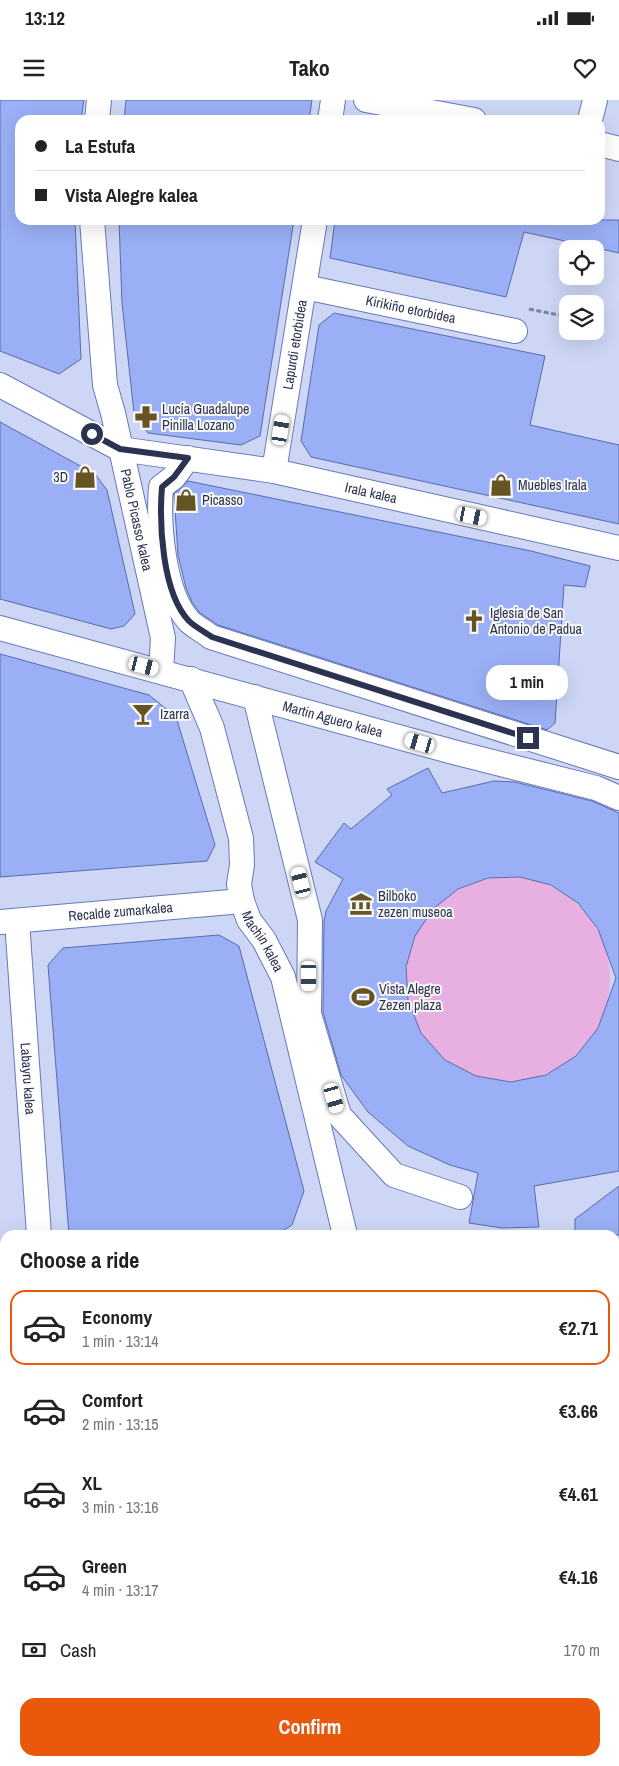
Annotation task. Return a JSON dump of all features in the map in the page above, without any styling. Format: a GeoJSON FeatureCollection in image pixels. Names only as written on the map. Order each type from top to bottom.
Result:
{"type":"FeatureCollection","features":[{"type":"Feature","properties":{"kind":"street"},"geometry":{"type":"LineString","coordinates":[[98,115],[99,100]]}},
{"type":"Feature","properties":{"kind":"street"},"geometry":{"type":"LineString","coordinates":[[331,115],[333,100]]}},
{"type":"Feature","properties":{"kind":"street"},"geometry":{"type":"LineString","coordinates":[[366,100],[447,115]]}},
{"type":"Feature","properties":{"kind":"street"},"geometry":{"type":"LineString","coordinates":[[591,115],[595,100]]}},
{"type":"Feature","properties":{"kind":"street"},"geometry":{"type":"LineString","coordinates":[[605,145],[619,149]]}},
{"type":"Feature","properties":{"kind":"street","name":"Pablo Picasso kalea"},"geometry":{"type":"LineString","coordinates":[[92,225],[105,385],[163,638],[162,671]]}},
{"type":"Feature","properties":{"kind":"street","name":"Lapurdi etorbidea"},"geometry":{"type":"LineString","coordinates":[[274,471],[314,225]]}},
{"type":"Feature","properties":{"kind":"street","name":"Kirikiño etorbidea"},"geometry":{"type":"LineString","coordinates":[[305,287],[515,331]]}},
{"type":"Feature","properties":{"kind":"street"},"geometry":{"type":"LineString","coordinates":[[0,385],[120,449]]}},
{"type":"Feature","properties":{"kind":"street","name":"Irala kalea"},"geometry":{"type":"LineString","coordinates":[[120,449],[274,471],[619,548]]}},
{"type":"Feature","properties":{"kind":"street"},"geometry":{"type":"LineString","coordinates":[[188,458],[174,477],[162,487],[160,508],[168,578],[178,602],[189,621],[217,639],[619,767]]}},
{"type":"Feature","properties":{"kind":"street","name":"Martin Aguero kalea"},"geometry":{"type":"LineString","coordinates":[[0,628],[255,696],[457,753],[596,788],[619,798]]}},
{"type":"Feature","properties":{"kind":"street","name":"Machin kalea"},"geometry":{"type":"LineString","coordinates":[[191,679],[212,728],[241,838],[242,865],[239,884],[242,901],[250,920],[264,940],[283,977],[344,1230]]}},
{"type":"Feature","properties":{"kind":"street"},"geometry":{"type":"LineString","coordinates":[[255,696],[310,920],[309,1014],[339,1115],[394,1175],[460,1197]]}},
{"type":"Feature","properties":{"kind":"street","name":"Recalde zumarkalea"},"geometry":{"type":"LineString","coordinates":[[8,921],[242,901]]}},
{"type":"Feature","properties":{"kind":"street","name":"Labayru kalea"},"geometry":{"type":"LineString","coordinates":[[8,921],[39,1230]]}},
{"type":"Feature","properties":{"kind":"path"},"geometry":{"type":"LineString","coordinates":[[519,307],[559,315]]}},
{"type":"Feature","properties":{"kind":"shaded area"},"geometry":{"type":"Polygon","coordinates":[[[508,877],[528,879],[556,889],[573,900],[587,914],[602,940],[608,959],[610,979],[608,999],[598,1027],[587,1044],[573,1058],[547,1073],[528,1079],[508,1081],[488,1079],[460,1069],[443,1058],[429,1044],[414,1018],[408,999],[406,979],[408,959],[418,931],[429,914],[443,900],[469,885],[488,879],[508,877]]]}},
{"type":"Feature","properties":{"kind":"building"},"geometry":{"type":"Polygon","coordinates":[[[0,100],[84,100],[82,115],[15,115],[15,225],[75,225],[81,359],[59,374],[0,351],[0,100]]]}},
{"type":"Feature","properties":{"kind":"building"},"geometry":{"type":"Polygon","coordinates":[[[126,100],[312,100],[310,115],[124,115],[126,100]]]}},
{"type":"Feature","properties":{"kind":"building"},"geometry":{"type":"Polygon","coordinates":[[[605,220],[619,220],[619,253],[604,250],[604,240],[560,240],[524,232],[506,297],[330,258],[334,225],[605,225],[605,220]]]}},
{"type":"Feature","properties":{"kind":"building"},"geometry":{"type":"Polygon","coordinates":[[[119,225],[293,225],[260,436],[241,445],[148,433],[134,413],[122,303],[119,225]]]}},
{"type":"Feature","properties":{"kind":"building"},"geometry":{"type":"Polygon","coordinates":[[[334,313],[545,356],[530,425],[619,445],[619,524],[311,457],[301,441],[319,325],[334,313]]]}},
{"type":"Feature","properties":{"kind":"building"},"geometry":{"type":"Polygon","coordinates":[[[0,422],[95,474],[107,490],[135,614],[124,626],[111,629],[0,599],[0,422]]]}},
{"type":"Feature","properties":{"kind":"building"},"geometry":{"type":"Polygon","coordinates":[[[188,481],[531,551],[590,566],[585,587],[564,585],[555,723],[547,730],[218,625],[199,612],[192,602],[186,588],[178,555],[174,494],[188,481]]]}},
{"type":"Feature","properties":{"kind":"building"},"geometry":{"type":"Polygon","coordinates":[[[0,654],[149,695],[176,717],[215,845],[207,861],[0,877],[0,654]]]}},
{"type":"Feature","properties":{"kind":"building","name":"Vista Alegre Zezen plaza"},"geometry":{"type":"Polygon","coordinates":[[[428,768],[442,793],[494,781],[515,782],[592,801],[619,813],[619,1171],[534,1186],[539,1227],[502,1228],[469,1223],[478,1173],[450,1165],[408,1146],[368,1112],[341,1075],[323,1012],[324,922],[326,911],[343,879],[315,862],[344,823],[351,829],[392,795],[387,789],[428,768]],[[520,877],[488,878],[458,889],[433,909],[415,936],[406,967],[408,1000],[421,1033],[445,1060],[476,1076],[511,1082],[546,1075],[576,1056],[598,1028],[616,978],[598,929],[578,903],[551,885],[520,877]]]}},
{"type":"Feature","properties":{"kind":"building"},"geometry":{"type":"Polygon","coordinates":[[[219,935],[239,946],[304,1191],[292,1225],[284,1230],[69,1230],[48,965],[63,948],[219,935]]]}},
{"type":"Feature","properties":{"kind":"building"},"geometry":{"type":"Polygon","coordinates":[[[619,1186],[619,1230],[575,1230],[575,1219],[619,1186]]]}},
{"type":"Feature","properties":{"kind":"place","name":"Lucía Guadalupe Pinilla Lozano"},"geometry":{"type":"Point","coordinates":[146,417]}},
{"type":"Feature","properties":{"kind":"place","name":"3D"},"geometry":{"type":"Point","coordinates":[85,477]}},
{"type":"Feature","properties":{"kind":"place","name":"Muebles Irala"},"geometry":{"type":"Point","coordinates":[501,485]}},
{"type":"Feature","properties":{"kind":"place","name":"Picasso"},"geometry":{"type":"Point","coordinates":[186,500]}},
{"type":"Feature","properties":{"kind":"place","name":"Iglesia de San Antonio de Padua"},"geometry":{"type":"Point","coordinates":[474,621]}},
{"type":"Feature","properties":{"kind":"place","name":"Izarra"},"geometry":{"type":"Point","coordinates":[143,714]}},
{"type":"Feature","properties":{"kind":"place","name":"Bilboko zezen museoa"},"geometry":{"type":"Point","coordinates":[361,904]}},
{"type":"Feature","properties":{"kind":"place","name":"Vista Alegre Zezen plaza"},"geometry":{"type":"Point","coordinates":[363,997]}},
{"type":"Feature","properties":{"kind":"route"},"geometry":{"type":"LineString","coordinates":[[92,434],[120,449],[188,458],[174,477],[162,487],[160,508],[168,578],[178,602],[189,621],[212,637],[528,738]]}}]}
